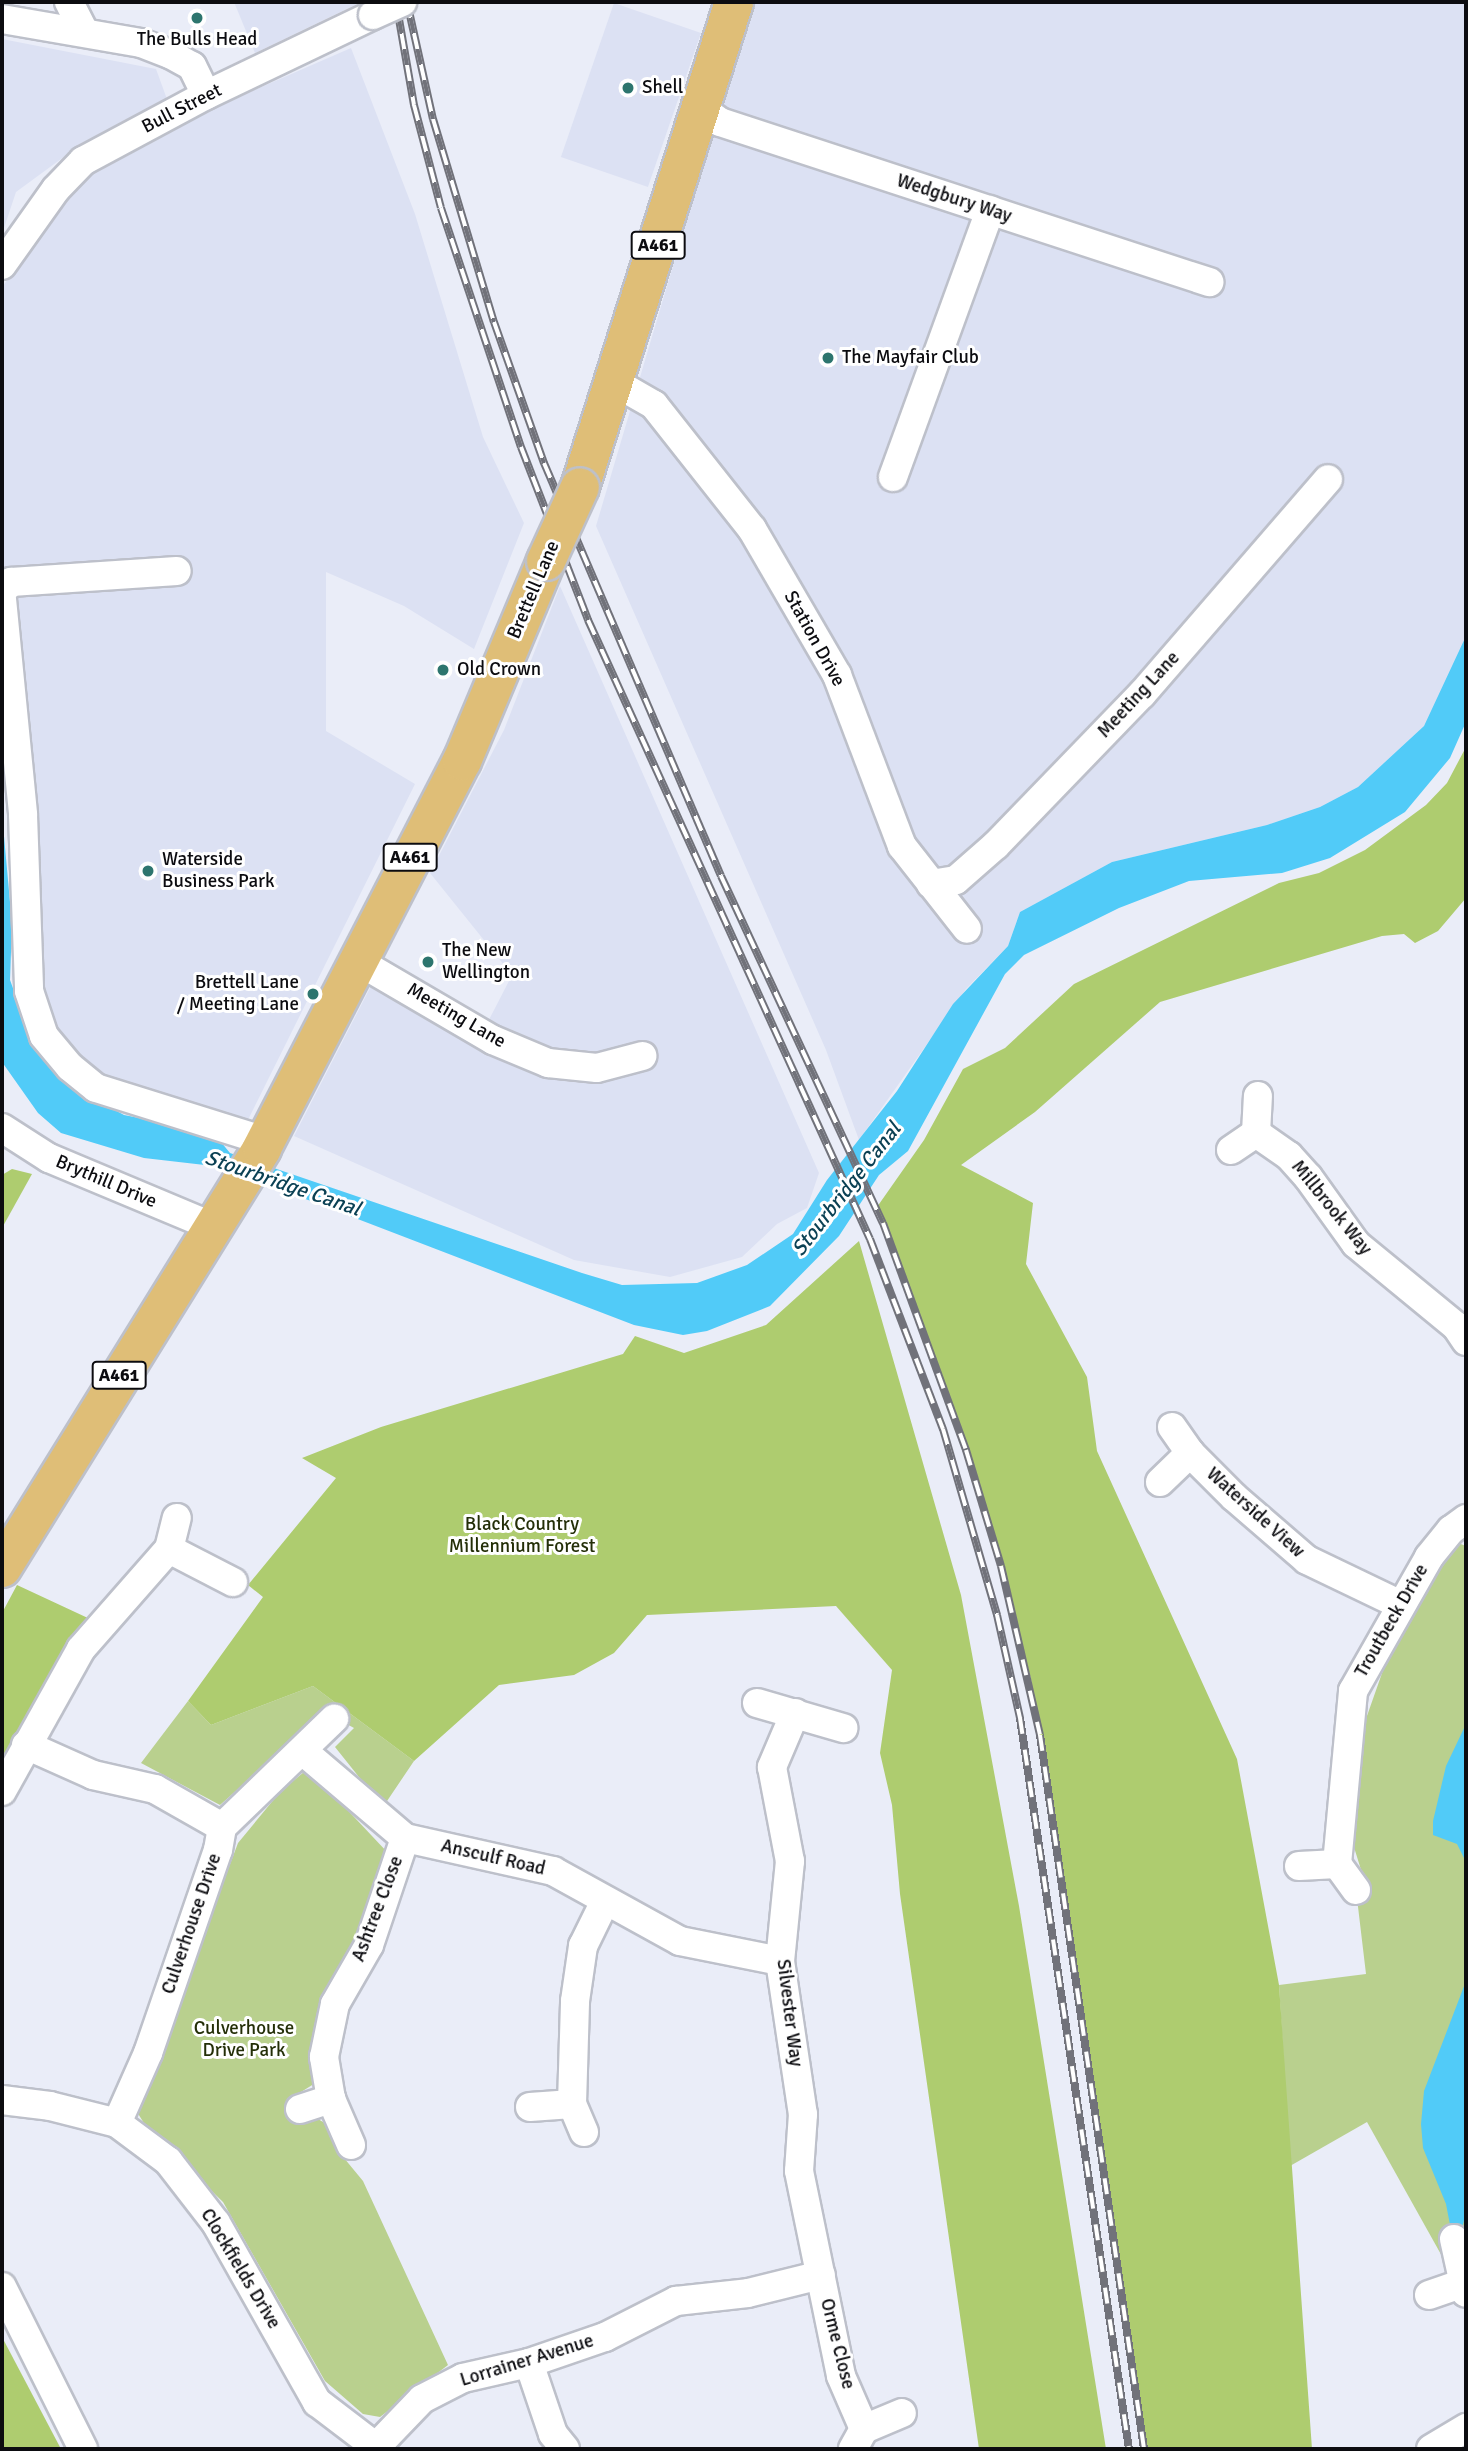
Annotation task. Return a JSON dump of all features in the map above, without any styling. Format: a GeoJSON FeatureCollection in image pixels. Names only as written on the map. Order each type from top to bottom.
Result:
{"type":"FeatureCollection","features":[{"type":"Feature","properties":{"kind":"main road","name":"Brettell Lane"},"geometry":{"type":"LineString","coordinates":[[263,1145],[356,960],[462,761],[580,487],[734,2]]}},
{"type":"Feature","properties":{"kind":"main road","name":"A461"},"geometry":{"type":"LineString","coordinates":[[2,1568],[40,1500],[214,1227],[263,1145]]}},
{"type":"Feature","properties":{"kind":"street"},"geometry":{"type":"LineString","coordinates":[[69,2],[84,32]]}},
{"type":"Feature","properties":{"kind":"street","name":"Bull Street"},"geometry":{"type":"LineString","coordinates":[[2,265],[56,189],[83,161],[206,95],[402,2]]}},
{"type":"Feature","properties":{"kind":"street"},"geometry":{"type":"LineString","coordinates":[[2,19],[84,32],[170,54],[192,66],[206,95]]}},
{"type":"Feature","properties":{"kind":"street","name":"Wedgbury Way"},"geometry":{"type":"LineString","coordinates":[[702,109],[720,122],[1209,282]]}},
{"type":"Feature","properties":{"kind":"street"},"geometry":{"type":"LineString","coordinates":[[893,477],[990,210]]}},
{"type":"Feature","properties":{"kind":"street","name":"Station Drive"},"geometry":{"type":"LineString","coordinates":[[614,382],[654,405],[752,529],[837,675],[902,846],[967,929]]}},
{"type":"Feature","properties":{"kind":"street","name":"Meeting Lane"},"geometry":{"type":"LineString","coordinates":[[931,884],[956,880],[996,845],[1151,684],[1328,479]]}},
{"type":"Feature","properties":{"kind":"street"},"geometry":{"type":"LineString","coordinates":[[2,591],[11,582],[177,571]]}},
{"type":"Feature","properties":{"kind":"street"},"geometry":{"type":"LineString","coordinates":[[2,599],[23,815],[29,991],[44,1036],[70,1068],[96,1088],[263,1145]]}},
{"type":"Feature","properties":{"kind":"street","name":"Meeting Lane"},"geometry":{"type":"LineString","coordinates":[[356,960],[493,1040],[548,1063],[597,1068],[642,1056]]}},
{"type":"Feature","properties":{"kind":"street"},"geometry":{"type":"LineString","coordinates":[[1231,1150],[1255,1133],[1258,1097]]}},
{"type":"Feature","properties":{"kind":"street","name":"Brythill Drive"},"geometry":{"type":"LineString","coordinates":[[2,1128],[49,1158],[214,1227]]}},
{"type":"Feature","properties":{"kind":"street","name":"Millbrook Way"},"geometry":{"type":"LineString","coordinates":[[1255,1133],[1289,1156],[1308,1177],[1356,1244],[1463,1328]]}},
{"type":"Feature","properties":{"kind":"street","name":"Waterside View"},"geometry":{"type":"LineString","coordinates":[[1172,1427],[1190,1453],[1307,1560],[1399,1604]]}},
{"type":"Feature","properties":{"kind":"street","name":"Waterside View"},"geometry":{"type":"LineString","coordinates":[[1160,1482],[1190,1453]]}},
{"type":"Feature","properties":{"kind":"street"},"geometry":{"type":"LineString","coordinates":[[2,1791],[81,1649],[169,1549],[177,1518]]}},
{"type":"Feature","properties":{"kind":"street","name":"Troutbeck Drive"},"geometry":{"type":"LineString","coordinates":[[1337,1864],[1353,1691],[1399,1604],[1436,1548],[1466,1519]]}},
{"type":"Feature","properties":{"kind":"street"},"geometry":{"type":"LineString","coordinates":[[169,1549],[233,1582]]}},
{"type":"Feature","properties":{"kind":"street"},"geometry":{"type":"LineString","coordinates":[[757,1703],[843,1728]]}},
{"type":"Feature","properties":{"kind":"street","name":"Silvester Way"},"geometry":{"type":"LineString","coordinates":[[795,1713],[772,1767],[790,1861],[780,1961],[803,2114],[799,2171],[821,2275]]}},
{"type":"Feature","properties":{"kind":"street","name":"Culverhouse Drive"},"geometry":{"type":"LineString","coordinates":[[117,2123],[148,2053],[218,1850],[222,1827],[304,1752],[334,1719]]}},
{"type":"Feature","properties":{"kind":"street"},"geometry":{"type":"LineString","coordinates":[[26,1745],[93,1775],[155,1789],[222,1827]]}},
{"type":"Feature","properties":{"kind":"street","name":"Ansculf Road"},"geometry":{"type":"LineString","coordinates":[[304,1752],[405,1838],[553,1871],[680,1941],[780,1961]]}},
{"type":"Feature","properties":{"kind":"street","name":"Ashtree Close"},"geometry":{"type":"LineString","coordinates":[[351,2146],[331,2099],[324,2057],[335,2004],[369,1945],[405,1838]]}},
{"type":"Feature","properties":{"kind":"street"},"geometry":{"type":"LineString","coordinates":[[1299,1866],[1337,1864],[1356,1890]]}},
{"type":"Feature","properties":{"kind":"street"},"geometry":{"type":"LineString","coordinates":[[584,2133],[572,2104],[575,2001],[583,1946],[606,1901]]}},
{"type":"Feature","properties":{"kind":"street"},"geometry":{"type":"LineString","coordinates":[[300,2109],[331,2099]]}},
{"type":"Feature","properties":{"kind":"street","name":"Clockfields Drive"},"geometry":{"type":"LineString","coordinates":[[2,2100],[117,2123],[168,2161],[216,2223],[317,2402],[375,2448]]}},
{"type":"Feature","properties":{"kind":"street"},"geometry":{"type":"LineString","coordinates":[[530,2107],[572,2104]]}},
{"type":"Feature","properties":{"kind":"street"},"geometry":{"type":"LineString","coordinates":[[1429,2295],[1465,2288],[1454,2239]]}},
{"type":"Feature","properties":{"kind":"street","name":"Lorrainer Avenue"},"geometry":{"type":"LineString","coordinates":[[375,2448],[422,2399],[463,2378],[529,2363],[604,2337],[676,2301],[748,2293],[821,2275]]}},
{"type":"Feature","properties":{"kind":"street","name":"Orme Close"},"geometry":{"type":"LineString","coordinates":[[821,2275],[841,2376],[859,2439]]}},
{"type":"Feature","properties":{"kind":"street"},"geometry":{"type":"LineString","coordinates":[[2,2287],[56,2388],[83,2449]]}},
{"type":"Feature","properties":{"kind":"street"},"geometry":{"type":"LineString","coordinates":[[529,2363],[553,2434],[565,2449]]}},
{"type":"Feature","properties":{"kind":"street"},"geometry":{"type":"LineString","coordinates":[[859,2439],[902,2413]]}},
{"type":"Feature","properties":{"kind":"street"},"geometry":{"type":"LineString","coordinates":[[1431,2449],[1466,2428]]}},
{"type":"Feature","properties":{"kind":"shaded area"},"geometry":{"type":"Polygon","coordinates":[[[234,2],[361,2],[255,53],[234,2]]]}},
{"type":"Feature","properties":{"kind":"shaded area"},"geometry":{"type":"Polygon","coordinates":[[[751,2],[1466,2],[1466,636],[1447,684],[1424,726],[1358,787],[1320,807],[1267,825],[1112,862],[1020,912],[1008,946],[966,989],[859,1140],[826,1050],[596,526],[751,2]]]}},
{"type":"Feature","properties":{"kind":"shaded area"},"geometry":{"type":"Polygon","coordinates":[[[614,3],[701,33],[648,187],[561,157],[614,3]]]}},
{"type":"Feature","properties":{"kind":"shaded area"},"geometry":{"type":"Polygon","coordinates":[[[2,39],[156,69],[168,102],[76,148],[16,192],[2,234],[2,39]]]}},
{"type":"Feature","properties":{"kind":"shaded area"},"geometry":{"type":"Polygon","coordinates":[[[351,48],[415,214],[483,437],[524,523],[474,649],[404,606],[326,572],[326,731],[415,784],[237,1142],[207,1127],[110,1107],[63,1065],[25,988],[2,708],[2,287],[89,173],[206,111],[351,48]]]}},
{"type":"Feature","properties":{"kind":"shaded area"},"geometry":{"type":"Polygon","coordinates":[[[560,586],[819,1173],[807,1208],[777,1224],[742,1257],[670,1277],[574,1260],[294,1136],[372,984],[476,1045],[512,975],[430,873],[504,730],[560,586]]]}},
{"type":"Feature","properties":{"kind":"green space"},"geometry":{"type":"Polygon","coordinates":[[[1466,747],[1466,898],[1438,931],[1415,943],[1404,934],[1382,936],[1160,1002],[1035,1112],[961,1165],[1033,1203],[1026,1264],[1087,1377],[1097,1451],[1237,1759],[1279,1985],[1312,2449],[1145,2449],[1031,1679],[988,1516],[947,1391],[877,1207],[924,1140],[963,1069],[1005,1048],[1074,984],[1279,883],[1319,873],[1365,850],[1426,805],[1447,783],[1466,747]]]}},
{"type":"Feature","properties":{"kind":"green space"},"geometry":{"type":"Polygon","coordinates":[[[12,1169],[32,1174],[2,1228],[2,1175],[12,1169]]]}},
{"type":"Feature","properties":{"kind":"green space","name":"Black Country Millennium Forest"},"geometry":{"type":"Polygon","coordinates":[[[859,1241],[961,1595],[1019,1906],[1106,2449],[979,2449],[900,1894],[892,1805],[880,1753],[892,1670],[836,1606],[647,1615],[614,1653],[574,1675],[499,1685],[414,1761],[313,1686],[211,1725],[188,1701],[263,1597],[248,1585],[336,1478],[302,1458],[381,1427],[623,1354],[635,1336],[684,1353],[766,1325],[859,1241]]]}},
{"type":"Feature","properties":{"kind":"green space"},"geometry":{"type":"Polygon","coordinates":[[[1458,1543],[1466,1546],[1466,2242],[1454,2239],[1443,2258],[1367,2122],[1290,2166],[1279,1985],[1366,1974],[1356,1890],[1362,1873],[1353,1844],[1355,1750],[1400,1622],[1458,1543]]]}},
{"type":"Feature","properties":{"kind":"green space"},"geometry":{"type":"Polygon","coordinates":[[[17,1585],[90,1619],[56,1666],[2,1760],[2,1613],[17,1585]]]}},
{"type":"Feature","properties":{"kind":"green space"},"geometry":{"type":"Polygon","coordinates":[[[313,1686],[414,1761],[383,1807],[335,1747],[354,1728],[325,1712],[220,1805],[141,1763],[188,1701],[211,1725],[313,1686]]]}},
{"type":"Feature","properties":{"kind":"green space","name":"Culverhouse Drive Park"},"geometry":{"type":"Polygon","coordinates":[[[304,1772],[324,1785],[388,1853],[377,1899],[323,1999],[317,2082],[293,2097],[300,2109],[332,2127],[344,2158],[363,2181],[448,2365],[380,2417],[363,2414],[325,2381],[223,2202],[147,2128],[137,2112],[238,1843],[280,1792],[304,1772]]]}},
{"type":"Feature","properties":{"kind":"green space"},"geometry":{"type":"Polygon","coordinates":[[[2,2337],[61,2449],[2,2449],[2,2337]]]}},
{"type":"Feature","properties":{"kind":"water","name":"Stourbridge Canal"},"geometry":{"type":"Polygon","coordinates":[[[1466,636],[1466,722],[1450,758],[1405,812],[1330,858],[1282,873],[1189,881],[1119,908],[1024,955],[1005,974],[908,1151],[879,1175],[839,1236],[770,1306],[707,1331],[683,1335],[634,1325],[222,1167],[144,1158],[61,1133],[38,1113],[2,1062],[2,814],[12,924],[10,980],[22,1013],[96,1100],[124,1115],[205,1131],[216,1136],[230,1153],[582,1273],[622,1285],[697,1283],[747,1265],[793,1234],[827,1180],[897,1091],[953,1004],[1008,946],[1020,912],[1112,862],[1267,825],[1320,807],[1358,787],[1424,726],[1466,636]]]}},
{"type":"Feature","properties":{"kind":"water"},"geometry":{"type":"Polygon","coordinates":[[[1466,1724],[1466,1862],[1457,1844],[1433,1835],[1433,1821],[1446,1766],[1466,1724]]]}},
{"type":"Feature","properties":{"kind":"water"},"geometry":{"type":"Polygon","coordinates":[[[1466,1981],[1466,2210],[1462,2230],[1451,2230],[1446,2204],[1423,2148],[1421,2124],[1424,2091],[1466,1981]]]}},
{"type":"Feature","properties":{"kind":"railway"},"geometry":{"type":"LineString","coordinates":[[396,2],[414,105],[441,208],[521,447],[588,620],[870,1239],[943,1429],[997,1615],[1020,1718],[1129,2449]]}},
{"type":"Feature","properties":{"kind":"railway"},"geometry":{"type":"LineString","coordinates":[[407,2],[433,119],[494,322],[544,463],[721,876],[883,1223],[966,1450],[1001,1566],[1040,1735],[1144,2449]]}},
{"type":"Feature","properties":{"kind":"place","name":"The Bulls Head"},"geometry":{"type":"Point","coordinates":[197,18]}},
{"type":"Feature","properties":{"kind":"place","name":"Shell"},"geometry":{"type":"Point","coordinates":[628,88]}},
{"type":"Feature","properties":{"kind":"place","name":"The Mayfair Club"},"geometry":{"type":"Point","coordinates":[828,358]}},
{"type":"Feature","properties":{"kind":"place","name":"Old Crown"},"geometry":{"type":"Point","coordinates":[443,670]}},
{"type":"Feature","properties":{"kind":"place","name":"Waterside Business Park"},"geometry":{"type":"Point","coordinates":[148,871]}},
{"type":"Feature","properties":{"kind":"place","name":"The New Wellington"},"geometry":{"type":"Point","coordinates":[428,962]}},
{"type":"Feature","properties":{"kind":"place","name":"Brettell Lane / Meeting Lane"},"geometry":{"type":"Point","coordinates":[313,994]}}]}
